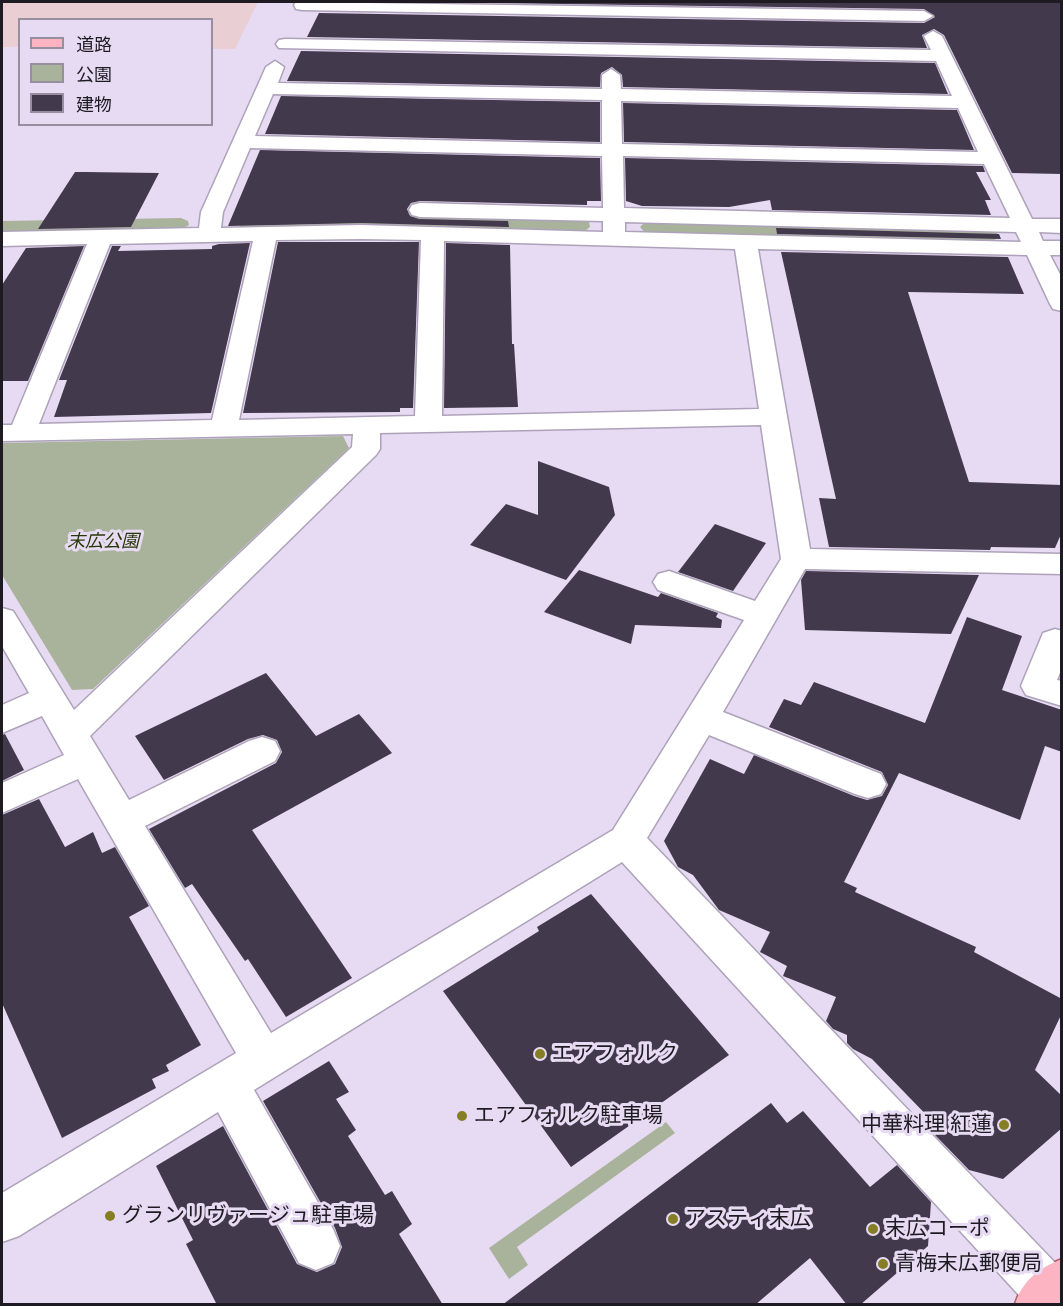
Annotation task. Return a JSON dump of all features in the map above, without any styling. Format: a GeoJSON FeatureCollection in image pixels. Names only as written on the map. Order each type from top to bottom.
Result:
{"type":"FeatureCollection","features":[{"type":"Feature","properties":{"kind":"street"},"geometry":{"type":"LineString","coordinates":[[209,235],[221,212],[243,142],[303,3],[920,9],[1062,304]]}},
{"type":"Feature","properties":{"kind":"street"},"geometry":{"type":"LineString","coordinates":[[610,6],[614,238]]}},
{"type":"Feature","properties":{"kind":"street"},"geometry":{"type":"LineString","coordinates":[[285,44],[943,56]]}},
{"type":"Feature","properties":{"kind":"street"},"geometry":{"type":"LineString","coordinates":[[266,88],[965,102]]}},
{"type":"Feature","properties":{"kind":"street"},"geometry":{"type":"LineString","coordinates":[[243,142],[992,158]]}},
{"type":"Feature","properties":{"kind":"street"},"geometry":{"type":"LineString","coordinates":[[396,210],[1062,226]]}},
{"type":"Feature","properties":{"kind":"street"},"geometry":{"type":"LineString","coordinates":[[188,213],[221,212]]}},
{"type":"Feature","properties":{"kind":"street"},"geometry":{"type":"LineString","coordinates":[[428,423],[433,233]]}},
{"type":"Feature","properties":{"kind":"street"},"geometry":{"type":"LineString","coordinates":[[2,239],[433,233],[746,243],[1000,249],[1062,248]]}},
{"type":"Feature","properties":{"kind":"street"},"geometry":{"type":"LineString","coordinates":[[224,427],[266,234]]}},
{"type":"Feature","properties":{"kind":"street"},"geometry":{"type":"LineString","coordinates":[[101,237],[12,433],[773,417]]}},
{"type":"Feature","properties":{"kind":"street"},"geometry":{"type":"LineString","coordinates":[[2,1219],[626,841],[796,559],[746,243]]}},
{"type":"Feature","properties":{"kind":"street"},"geometry":{"type":"LineString","coordinates":[[2,799],[76,748],[366,450],[367,426]]}},
{"type":"Feature","properties":{"kind":"street"},"geometry":{"type":"LineString","coordinates":[[796,559],[1062,564]]}},
{"type":"Feature","properties":{"kind":"street"},"geometry":{"type":"LineString","coordinates":[[669,582],[763,615]]}},
{"type":"Feature","properties":{"kind":"street"},"geometry":{"type":"LineString","coordinates":[[2,619],[76,748],[263,1059]]}},
{"type":"Feature","properties":{"kind":"street"},"geometry":{"type":"LineString","coordinates":[[1055,641],[1038,686],[1062,694]]}},
{"type":"Feature","properties":{"kind":"street"},"geometry":{"type":"LineString","coordinates":[[2,720],[48,699]]}},
{"type":"Feature","properties":{"kind":"street"},"geometry":{"type":"LineString","coordinates":[[702,718],[868,784]]}},
{"type":"Feature","properties":{"kind":"street"},"geometry":{"type":"LineString","coordinates":[[120,821],[262,751]]}},
{"type":"Feature","properties":{"kind":"street"},"geometry":{"type":"LineString","coordinates":[[626,841],[1051,1294]]}},
{"type":"Feature","properties":{"kind":"street"},"geometry":{"type":"LineString","coordinates":[[225,1082],[315,1246]]}},
{"type":"Feature","properties":{"kind":"shaded area"},"geometry":{"type":"Polygon","coordinates":[[[2,2],[258,2],[235,49],[213,49],[213,18],[18,18],[18,47],[2,47],[2,2]]]}},
{"type":"Feature","properties":{"kind":"green space"},"geometry":{"type":"Polygon","coordinates":[[[366,214],[579,219],[589,222],[590,227],[584,232],[242,228],[238,223],[366,214]]]}},
{"type":"Feature","properties":{"kind":"green space"},"geometry":{"type":"Polygon","coordinates":[[[181,218],[188,221],[189,225],[178,231],[2,234],[2,221],[181,218]]]}},
{"type":"Feature","properties":{"kind":"green space"},"geometry":{"type":"Polygon","coordinates":[[[645,222],[993,230],[1000,236],[992,242],[645,233],[640,227],[645,222]]]}},
{"type":"Feature","properties":{"kind":"green space","name":"末広公園"},"geometry":{"type":"Polygon","coordinates":[[[343,436],[349,448],[93,689],[72,690],[2,575],[2,443],[343,436]]]}},
{"type":"Feature","properties":{"kind":"green space"},"geometry":{"type":"Polygon","coordinates":[[[666,1122],[675,1133],[517,1247],[528,1265],[509,1279],[489,1248],[666,1122]]]}},
{"type":"Feature","properties":{"kind":"building"},"geometry":{"type":"Polygon","coordinates":[[[418,2],[1062,2],[1062,174],[1012,173],[944,35],[934,29],[922,35],[927,48],[307,37],[319,13],[924,23],[935,17],[924,9],[418,2]]]}},
{"type":"Feature","properties":{"kind":"building"},"geometry":{"type":"Polygon","coordinates":[[[301,51],[935,63],[948,94],[623,87],[622,75],[612,67],[601,73],[600,87],[287,81],[301,51]]]}},
{"type":"Feature","properties":{"kind":"building"},"geometry":{"type":"Polygon","coordinates":[[[281,96],[600,102],[600,142],[265,134],[281,96]]]}},
{"type":"Feature","properties":{"kind":"building"},"geometry":{"type":"Polygon","coordinates":[[[623,103],[957,110],[974,150],[624,142],[623,103]]]}},
{"type":"Feature","properties":{"kind":"building"},"geometry":{"type":"Polygon","coordinates":[[[260,150],[600,158],[601,201],[587,201],[587,205],[420,201],[411,203],[407,209],[410,216],[419,219],[508,221],[509,227],[361,223],[228,226],[260,150]]]}},
{"type":"Feature","properties":{"kind":"building"},"geometry":{"type":"Polygon","coordinates":[[[625,158],[983,166],[985,172],[976,172],[991,200],[985,200],[991,215],[772,210],[770,200],[729,207],[642,206],[626,201],[625,158]]]}},
{"type":"Feature","properties":{"kind":"building"},"geometry":{"type":"Polygon","coordinates":[[[75,172],[159,173],[131,227],[38,229],[75,172]]]}},
{"type":"Feature","properties":{"kind":"building"},"geometry":{"type":"Polygon","coordinates":[[[776,228],[999,234],[1001,239],[777,234],[776,228]]]}},
{"type":"Feature","properties":{"kind":"building"},"geometry":{"type":"Polygon","coordinates":[[[278,242],[419,242],[413,408],[400,408],[400,412],[243,413],[278,242]]]}},
{"type":"Feature","properties":{"kind":"building"},"geometry":{"type":"Polygon","coordinates":[[[250,243],[211,413],[54,417],[67,380],[59,380],[112,246],[121,246],[118,251],[212,249],[212,246],[219,244],[250,243]]]}},
{"type":"Feature","properties":{"kind":"building"},"geometry":{"type":"Polygon","coordinates":[[[446,243],[510,245],[512,344],[514,344],[518,407],[444,408],[446,243]]]}},
{"type":"Feature","properties":{"kind":"building"},"geometry":{"type":"Polygon","coordinates":[[[84,246],[28,381],[2,381],[2,285],[26,248],[84,246]]]}},
{"type":"Feature","properties":{"kind":"building"},"geometry":{"type":"Polygon","coordinates":[[[781,252],[1008,257],[1024,294],[908,292],[969,482],[1062,485],[1062,532],[1055,548],[991,547],[990,550],[829,547],[819,498],[836,499],[781,252]]]}},
{"type":"Feature","properties":{"kind":"building"},"geometry":{"type":"Polygon","coordinates":[[[538,461],[609,487],[615,515],[566,580],[470,545],[506,504],[538,515],[538,461]]]}},
{"type":"Feature","properties":{"kind":"building"},"geometry":{"type":"Polygon","coordinates":[[[715,524],[766,543],[733,591],[678,572],[715,524]]]}},
{"type":"Feature","properties":{"kind":"building"},"geometry":{"type":"Polygon","coordinates":[[[579,570],[658,597],[661,593],[718,613],[716,617],[722,620],[721,628],[635,625],[631,644],[544,612],[579,570]]]}},
{"type":"Feature","properties":{"kind":"building"},"geometry":{"type":"Polygon","coordinates":[[[806,571],[979,575],[951,634],[805,630],[801,580],[806,571]]]}},
{"type":"Feature","properties":{"kind":"building"},"geometry":{"type":"Polygon","coordinates":[[[967,617],[1022,636],[1002,690],[1062,710],[1062,752],[1045,746],[1020,820],[899,773],[844,882],[857,888],[855,892],[976,947],[974,952],[1062,999],[1062,1013],[1035,1070],[1062,1096],[1062,1128],[1003,1179],[969,1170],[935,1135],[941,1130],[872,1059],[853,1049],[847,1043],[847,1035],[833,1029],[826,1021],[836,997],[783,976],[787,966],[760,952],[770,932],[719,910],[693,875],[678,867],[664,841],[710,759],[744,774],[754,755],[854,796],[867,800],[882,796],[888,785],[882,772],[769,727],[784,699],[801,705],[814,682],[925,723],[967,617]]]}},
{"type":"Feature","properties":{"kind":"building"},"geometry":{"type":"Polygon","coordinates":[[[266,673],[316,736],[359,714],[392,753],[252,830],[352,978],[286,1017],[248,959],[245,961],[192,884],[185,888],[149,829],[276,763],[282,752],[277,740],[263,735],[248,739],[164,780],[135,736],[266,673]]]}},
{"type":"Feature","properties":{"kind":"building"},"geometry":{"type":"Polygon","coordinates":[[[5,734],[24,770],[2,781],[2,735],[5,734]]]}},
{"type":"Feature","properties":{"kind":"building"},"geometry":{"type":"Polygon","coordinates":[[[39,799],[65,847],[93,832],[102,853],[115,847],[149,906],[129,917],[201,1045],[166,1065],[169,1071],[152,1079],[156,1088],[62,1138],[2,1003],[2,815],[39,799]]]}},
{"type":"Feature","properties":{"kind":"building"},"geometry":{"type":"Polygon","coordinates":[[[591,894],[729,1055],[571,1167],[443,991],[539,931],[537,927],[591,894]]]}},
{"type":"Feature","properties":{"kind":"building"},"geometry":{"type":"Polygon","coordinates":[[[329,1061],[349,1092],[336,1099],[356,1130],[348,1136],[385,1195],[392,1191],[412,1224],[399,1234],[443,1305],[217,1305],[186,1244],[193,1240],[156,1166],[223,1126],[297,1264],[317,1272],[335,1264],[342,1247],[335,1228],[263,1101],[329,1061]]]}},
{"type":"Feature","properties":{"kind":"building"},"geometry":{"type":"Polygon","coordinates":[[[771,1103],[787,1123],[803,1111],[870,1187],[897,1165],[931,1202],[928,1246],[860,1305],[847,1305],[810,1258],[755,1305],[502,1305],[771,1103]]]}},
{"type":"Feature","properties":{"kind":"place","name":"エアフォルク"},"geometry":{"type":"Point","coordinates":[540,1054]}},
{"type":"Feature","properties":{"kind":"place","name":"エアフォルク駐車場"},"geometry":{"type":"Point","coordinates":[462,1116]}},
{"type":"Feature","properties":{"kind":"place","name":"中華料理 紅蓮"},"geometry":{"type":"Point","coordinates":[1004,1125]}},
{"type":"Feature","properties":{"kind":"place","name":"グランリヴァージュ駐車場"},"geometry":{"type":"Point","coordinates":[110,1216]}},
{"type":"Feature","properties":{"kind":"place","name":"アスティ末広"},"geometry":{"type":"Point","coordinates":[673,1219]}},
{"type":"Feature","properties":{"kind":"place","name":"末広コーポ"},"geometry":{"type":"Point","coordinates":[873,1229]}},
{"type":"Feature","properties":{"kind":"place","name":"青梅末広郵便局"},"geometry":{"type":"Point","coordinates":[883,1264]}}]}
